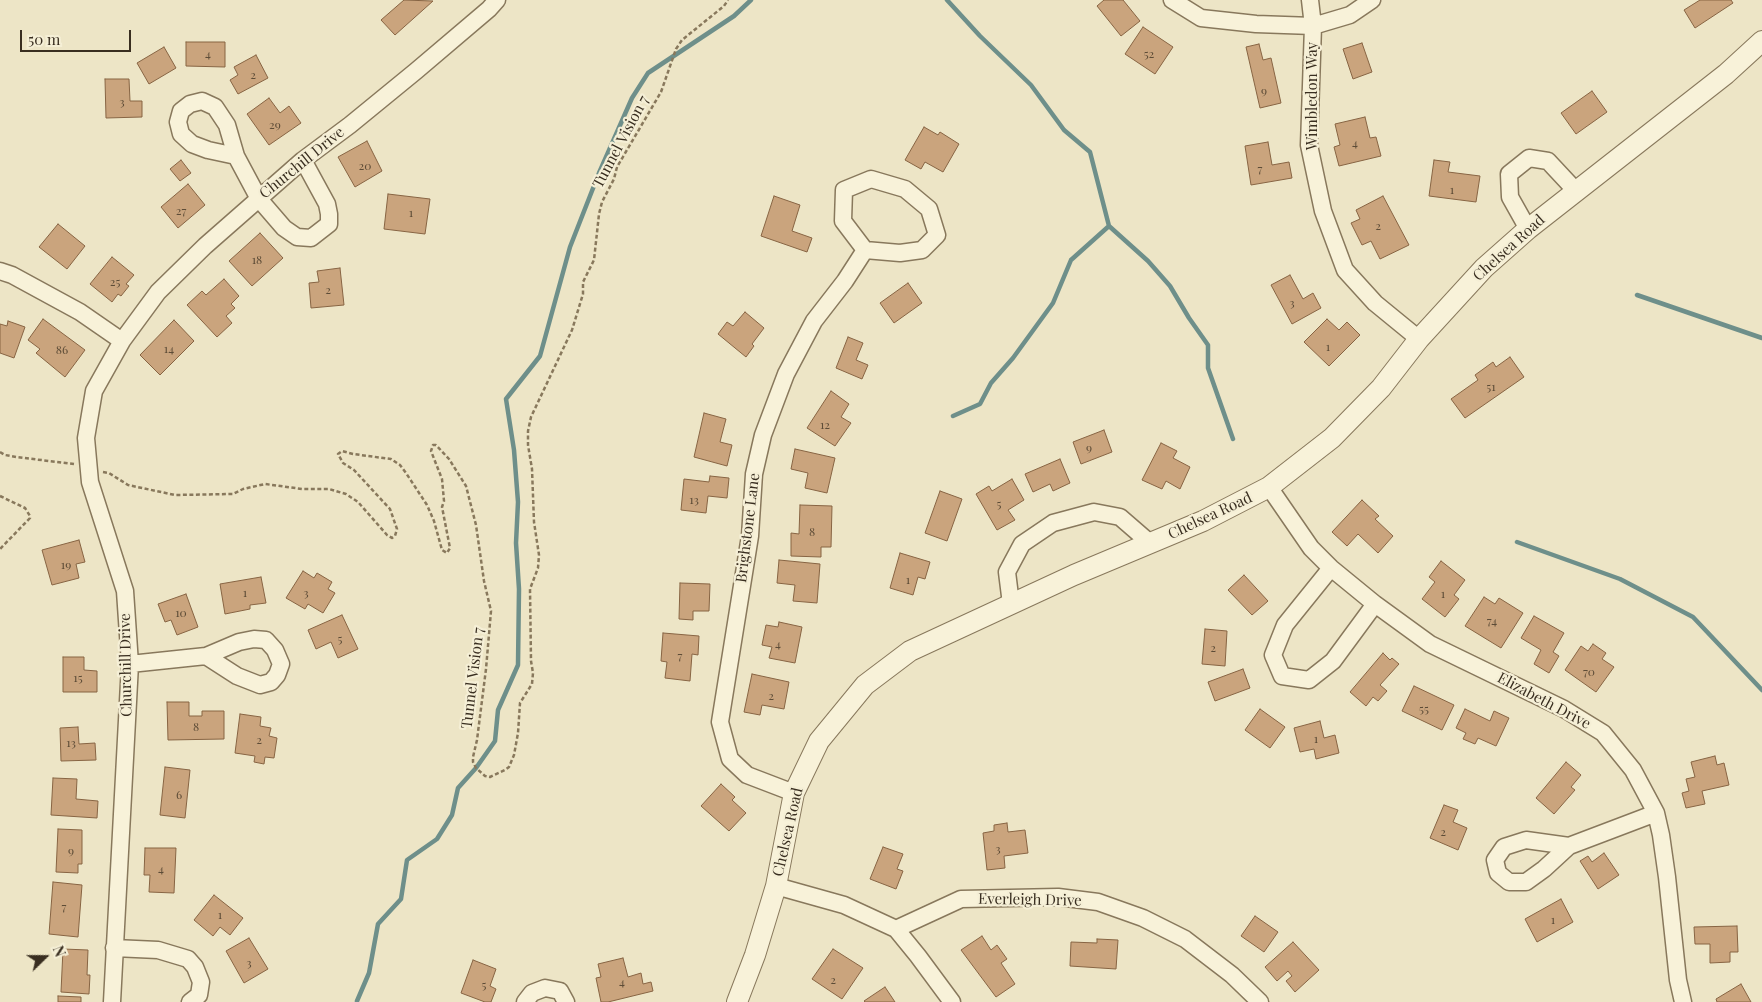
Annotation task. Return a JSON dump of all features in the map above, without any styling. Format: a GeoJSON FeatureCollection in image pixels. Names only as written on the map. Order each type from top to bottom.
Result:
{"type":"FeatureCollection","features":[{"type":"Feature","properties":{"kind":"street","name":"Churchill Drive"},"geometry":{"type":"LineString","coordinates":[[112,1002],[130,664],[125,591],[90,482],[86,438],[94,391],[122,341],[158,292],[205,246],[303,160],[350,125],[489,10],[497,0]]}},
{"type":"Feature","properties":{"kind":"street","name":"Wimbledon Way"},"geometry":{"type":"LineString","coordinates":[[1172,0],[1201,18],[1256,24],[1313,26]]}},
{"type":"Feature","properties":{"kind":"street","name":"Wimbledon Way"},"geometry":{"type":"LineString","coordinates":[[1310,0],[1313,26],[1309,145],[1324,211],[1344,270],[1375,303],[1419,340]]}},
{"type":"Feature","properties":{"kind":"street"},"geometry":{"type":"LineString","coordinates":[[1313,26],[1350,15],[1372,0]]}},
{"type":"Feature","properties":{"kind":"street","name":"Chelsea Road"},"geometry":{"type":"LineString","coordinates":[[738,1002],[776,886],[794,793],[819,741],[865,685],[910,651],[1011,604],[1203,521],[1269,487],[1332,438],[1381,388],[1419,340],[1484,268],[1528,229],[1726,74],[1762,40]]}},
{"type":"Feature","properties":{"kind":"street"},"geometry":{"type":"LineString","coordinates":[[236,156],[259,199],[284,228],[297,237],[310,238],[329,224],[327,204],[303,160]]}},
{"type":"Feature","properties":{"kind":"street"},"geometry":{"type":"LineString","coordinates":[[1528,229],[1510,197],[1510,174],[1529,158],[1548,161],[1576,191]]}},
{"type":"Feature","properties":{"kind":"street"},"geometry":{"type":"LineString","coordinates":[[871,179],[904,189],[929,209],[937,235],[922,250],[900,253],[866,250],[843,221],[844,190],[871,179]]}},
{"type":"Feature","properties":{"kind":"street","name":"Brighstone Lane"},"geometry":{"type":"LineString","coordinates":[[794,793],[747,775],[730,759],[720,722],[750,536],[754,474],[762,435],[786,374],[814,321],[866,250]]}},
{"type":"Feature","properties":{"kind":"street"},"geometry":{"type":"LineString","coordinates":[[0,271],[12,275],[80,312],[122,341]]}},
{"type":"Feature","properties":{"kind":"street","name":"Elizabeth Drive"},"geometry":{"type":"LineString","coordinates":[[1269,487],[1311,548],[1331,568],[1375,604],[1430,644],[1564,708],[1603,733],[1633,770],[1656,813],[1661,834],[1678,980],[1683,1002]]}},
{"type":"Feature","properties":{"kind":"street"},"geometry":{"type":"LineString","coordinates":[[1011,604],[1007,572],[1010,565],[1022,544],[1053,523],[1094,512],[1120,517],[1150,544]]}},
{"type":"Feature","properties":{"kind":"street"},"geometry":{"type":"LineString","coordinates":[[1331,568],[1285,625],[1273,655],[1282,676],[1308,680],[1333,661],[1375,604]]}},
{"type":"Feature","properties":{"kind":"street"},"geometry":{"type":"LineString","coordinates":[[130,664],[206,656]]}},
{"type":"Feature","properties":{"kind":"street"},"geometry":{"type":"LineString","coordinates":[[1569,846],[1656,813]]}},
{"type":"Feature","properties":{"kind":"street"},"geometry":{"type":"LineString","coordinates":[[776,886],[844,905],[896,929],[952,1002]]}},
{"type":"Feature","properties":{"kind":"street","name":"Everleigh Drive"},"geometry":{"type":"LineString","coordinates":[[896,929],[961,899],[1058,897],[1098,902],[1143,918],[1185,939],[1232,975],[1260,1002]]}},
{"type":"Feature","properties":{"kind":"street"},"geometry":{"type":"LineString","coordinates":[[114,948],[158,950],[188,959],[195,967],[201,982],[199,995],[190,1002]]}},
{"type":"Feature","properties":{"kind":"street"},"geometry":{"type":"LineString","coordinates":[[525,1002],[532,993],[546,988],[560,991],[566,1002]]}},
{"type":"Feature","properties":{"kind":"path","name":"Tunnel Vision 7"},"geometry":{"type":"LineString","coordinates":[[98,471],[108,473],[128,485],[176,495],[233,494],[248,487],[264,484],[302,489],[329,489],[346,494],[358,502],[387,535],[392,538],[397,529],[390,510],[354,470],[343,463],[338,454],[342,451],[391,459],[400,465],[427,505],[434,521],[442,550],[447,553],[450,548],[442,507],[444,501],[442,478],[431,451],[433,445],[436,445],[449,459],[466,486],[476,525],[484,581],[491,611],[482,700],[473,762],[484,776],[494,776],[505,770],[509,767],[514,755],[520,703],[532,684],[533,673],[531,661],[530,589],[538,568],[539,555],[534,522],[532,469],[528,445],[531,417],[572,330],[583,294],[583,282],[594,260],[600,208],[614,179],[617,167],[661,92],[676,49],[682,40],[724,6],[728,0]]}},
{"type":"Feature","properties":{"kind":"path"},"geometry":{"type":"LineString","coordinates":[[0,452],[16,457],[81,466]]}},
{"type":"Feature","properties":{"kind":"path"},"geometry":{"type":"LineString","coordinates":[[0,496],[25,508],[30,518],[0,549]]}},
{"type":"Feature","properties":{"kind":"building"},"geometry":{"type":"Polygon","coordinates":[[[404,0],[433,1],[395,35],[381,20],[404,0]]]}},
{"type":"Feature","properties":{"kind":"building"},"geometry":{"type":"Polygon","coordinates":[[[1104,0],[1123,0],[1140,21],[1121,36],[1097,6],[1104,0]]]}},
{"type":"Feature","properties":{"kind":"building"},"geometry":{"type":"Polygon","coordinates":[[[1700,0],[1731,0],[1733,3],[1695,28],[1684,10],[1700,0]]]}},
{"type":"Feature","properties":{"kind":"building"},"geometry":{"type":"Polygon","coordinates":[[[1143,27],[1173,47],[1155,74],[1125,54],[1143,27]]]}},
{"type":"Feature","properties":{"kind":"building"},"geometry":{"type":"Polygon","coordinates":[[[186,42],[225,42],[225,67],[186,66],[186,42]]]}},
{"type":"Feature","properties":{"kind":"building"},"geometry":{"type":"Polygon","coordinates":[[[1362,43],[1372,72],[1353,79],[1343,49],[1362,43]]]}},
{"type":"Feature","properties":{"kind":"building"},"geometry":{"type":"Polygon","coordinates":[[[1259,44],[1263,60],[1271,58],[1281,103],[1260,108],[1246,47],[1259,44]]]}},
{"type":"Feature","properties":{"kind":"building"},"geometry":{"type":"Polygon","coordinates":[[[164,47],[176,68],[149,84],[137,63],[164,47]]]}},
{"type":"Feature","properties":{"kind":"building"},"geometry":{"type":"Polygon","coordinates":[[[256,55],[268,78],[238,94],[230,80],[238,75],[234,67],[256,55]]]}},
{"type":"Feature","properties":{"kind":"building"},"geometry":{"type":"Polygon","coordinates":[[[105,79],[129,79],[130,101],[142,101],[142,117],[106,118],[105,79]]]}},
{"type":"Feature","properties":{"kind":"building"},"geometry":{"type":"Polygon","coordinates":[[[1592,91],[1607,112],[1576,134],[1561,113],[1592,91]]]}},
{"type":"Feature","properties":{"kind":"building"},"geometry":{"type":"Polygon","coordinates":[[[269,98],[280,113],[289,106],[301,123],[269,145],[247,114],[269,98]]]}},
{"type":"Feature","properties":{"kind":"building"},"geometry":{"type":"Polygon","coordinates":[[[1365,117],[1370,138],[1376,137],[1381,156],[1339,166],[1334,147],[1340,145],[1335,124],[1365,117]]]}},
{"type":"Feature","properties":{"kind":"building"},"geometry":{"type":"Polygon","coordinates":[[[924,127],[938,135],[940,132],[959,144],[943,172],[925,162],[921,169],[905,160],[924,127]]]}},
{"type":"Feature","properties":{"kind":"building"},"geometry":{"type":"Polygon","coordinates":[[[367,141],[382,171],[355,187],[338,157],[367,141]]]}},
{"type":"Feature","properties":{"kind":"building"},"geometry":{"type":"Polygon","coordinates":[[[1268,142],[1272,165],[1289,162],[1292,178],[1251,185],[1245,146],[1268,142]]]}},
{"type":"Feature","properties":{"kind":"building"},"geometry":{"type":"Polygon","coordinates":[[[181,160],[191,173],[180,181],[170,169],[181,160]]]}},
{"type":"Feature","properties":{"kind":"building"},"geometry":{"type":"Polygon","coordinates":[[[1434,160],[1450,162],[1448,172],[1480,176],[1476,202],[1429,196],[1434,160]]]}},
{"type":"Feature","properties":{"kind":"building"},"geometry":{"type":"Polygon","coordinates":[[[188,184],[205,205],[178,228],[161,207],[188,184]]]}},
{"type":"Feature","properties":{"kind":"building"},"geometry":{"type":"Polygon","coordinates":[[[388,194],[430,199],[425,234],[384,229],[388,194]]]}},
{"type":"Feature","properties":{"kind":"building"},"geometry":{"type":"Polygon","coordinates":[[[774,196],[800,205],[792,231],[812,238],[807,252],[761,236],[774,196]]]}},
{"type":"Feature","properties":{"kind":"building"},"geometry":{"type":"Polygon","coordinates":[[[1383,196],[1409,245],[1380,259],[1371,241],[1362,245],[1351,223],[1360,219],[1356,210],[1383,196]]]}},
{"type":"Feature","properties":{"kind":"building"},"geometry":{"type":"Polygon","coordinates":[[[58,224],[85,246],[67,269],[39,247],[58,224]]]}},
{"type":"Feature","properties":{"kind":"building"},"geometry":{"type":"Polygon","coordinates":[[[260,233],[283,258],[252,286],[229,261],[260,233]]]}},
{"type":"Feature","properties":{"kind":"building"},"geometry":{"type":"Polygon","coordinates":[[[112,257],[134,275],[126,284],[129,286],[121,296],[118,294],[112,302],[90,284],[112,257]]]}},
{"type":"Feature","properties":{"kind":"building"},"geometry":{"type":"Polygon","coordinates":[[[340,268],[344,305],[311,308],[309,283],[319,282],[317,271],[340,268]]]}},
{"type":"Feature","properties":{"kind":"building"},"geometry":{"type":"Polygon","coordinates":[[[1290,275],[1303,299],[1313,293],[1321,308],[1292,324],[1271,285],[1290,275]]]}},
{"type":"Feature","properties":{"kind":"building"},"geometry":{"type":"Polygon","coordinates":[[[224,279],[239,296],[231,304],[235,308],[226,316],[232,323],[217,337],[187,305],[202,291],[206,295],[224,279]]]}},
{"type":"Feature","properties":{"kind":"building"},"geometry":{"type":"Polygon","coordinates":[[[908,283],[922,303],[894,323],[880,303],[908,283]]]}},
{"type":"Feature","properties":{"kind":"building"},"geometry":{"type":"Polygon","coordinates":[[[745,312],[764,328],[752,344],[754,346],[746,357],[718,334],[727,322],[733,326],[745,312]]]}},
{"type":"Feature","properties":{"kind":"building"},"geometry":{"type":"Polygon","coordinates":[[[43,319],[85,350],[65,377],[36,353],[40,349],[28,340],[43,319]]]}},
{"type":"Feature","properties":{"kind":"building"},"geometry":{"type":"Polygon","coordinates":[[[1327,319],[1339,330],[1347,322],[1360,335],[1329,366],[1304,342],[1327,319]]]}},
{"type":"Feature","properties":{"kind":"building"},"geometry":{"type":"Polygon","coordinates":[[[174,320],[194,341],[160,375],[140,355],[174,320]]]}},
{"type":"Feature","properties":{"kind":"building"},"geometry":{"type":"Polygon","coordinates":[[[8,321],[25,327],[14,358],[0,353],[0,324],[7,326],[8,321]]]}},
{"type":"Feature","properties":{"kind":"building"},"geometry":{"type":"Polygon","coordinates":[[[848,337],[863,343],[856,360],[868,365],[862,379],[836,368],[848,337]]]}},
{"type":"Feature","properties":{"kind":"building"},"geometry":{"type":"Polygon","coordinates":[[[1510,357],[1524,377],[1465,418],[1451,399],[1478,380],[1475,375],[1493,362],[1496,367],[1510,357]]]}},
{"type":"Feature","properties":{"kind":"building"},"geometry":{"type":"Polygon","coordinates":[[[831,391],[849,404],[841,417],[851,423],[835,446],[807,428],[831,391]]]}},
{"type":"Feature","properties":{"kind":"building"},"geometry":{"type":"Polygon","coordinates":[[[704,413],[726,419],[720,442],[732,445],[727,466],[694,457],[704,413]]]}},
{"type":"Feature","properties":{"kind":"building"},"geometry":{"type":"Polygon","coordinates":[[[1104,430],[1112,452],[1081,464],[1073,442],[1104,430]]]}},
{"type":"Feature","properties":{"kind":"building"},"geometry":{"type":"Polygon","coordinates":[[[1161,443],[1177,451],[1173,458],[1190,467],[1180,489],[1166,481],[1162,489],[1142,480],[1161,443]]]}},
{"type":"Feature","properties":{"kind":"building"},"geometry":{"type":"Polygon","coordinates":[[[795,449],[835,458],[827,493],[805,488],[808,473],[791,469],[795,449]]]}},
{"type":"Feature","properties":{"kind":"building"},"geometry":{"type":"Polygon","coordinates":[[[1060,459],[1070,483],[1053,491],[1050,484],[1033,492],[1025,474],[1060,459]]]}},
{"type":"Feature","properties":{"kind":"building"},"geometry":{"type":"Polygon","coordinates":[[[710,476],[729,478],[727,498],[708,496],[706,513],[681,510],[684,479],[709,482],[710,476]]]}},
{"type":"Feature","properties":{"kind":"building"},"geometry":{"type":"Polygon","coordinates":[[[1012,479],[1024,500],[1008,510],[1015,520],[997,530],[976,494],[989,486],[992,491],[1012,479]]]}},
{"type":"Feature","properties":{"kind":"building"},"geometry":{"type":"Polygon","coordinates":[[[940,491],[962,499],[947,541],[925,533],[940,491]]]}},
{"type":"Feature","properties":{"kind":"building"},"geometry":{"type":"Polygon","coordinates":[[[1362,500],[1379,516],[1375,519],[1393,536],[1378,553],[1358,534],[1347,546],[1332,532],[1362,500]]]}},
{"type":"Feature","properties":{"kind":"building"},"geometry":{"type":"Polygon","coordinates":[[[800,505],[832,506],[831,547],[821,547],[821,557],[791,556],[791,533],[799,534],[800,505]]]}},
{"type":"Feature","properties":{"kind":"building"},"geometry":{"type":"Polygon","coordinates":[[[79,540],[85,562],[76,564],[79,578],[52,585],[42,550],[79,540]]]}},
{"type":"Feature","properties":{"kind":"building"},"geometry":{"type":"Polygon","coordinates":[[[900,553],[930,562],[925,579],[918,577],[913,595],[890,588],[900,553]]]}},
{"type":"Feature","properties":{"kind":"building"},"geometry":{"type":"Polygon","coordinates":[[[779,560],[820,564],[817,603],[793,601],[795,585],[777,583],[779,560]]]}},
{"type":"Feature","properties":{"kind":"building"},"geometry":{"type":"Polygon","coordinates":[[[1441,561],[1465,580],[1454,595],[1459,599],[1445,617],[1422,599],[1435,582],[1429,577],[1441,561]]]}},
{"type":"Feature","properties":{"kind":"building"},"geometry":{"type":"Polygon","coordinates":[[[303,571],[314,578],[317,573],[332,582],[328,589],[335,593],[323,613],[308,604],[305,609],[286,598],[303,571]]]}},
{"type":"Feature","properties":{"kind":"building"},"geometry":{"type":"Polygon","coordinates":[[[1244,575],[1268,601],[1252,615],[1228,590],[1244,575]]]}},
{"type":"Feature","properties":{"kind":"building"},"geometry":{"type":"Polygon","coordinates":[[[261,577],[266,603],[250,605],[250,609],[225,614],[220,584],[261,577]]]}},
{"type":"Feature","properties":{"kind":"building"},"geometry":{"type":"Polygon","coordinates":[[[680,583],[710,584],[709,611],[693,611],[693,620],[679,619],[680,583]]]}},
{"type":"Feature","properties":{"kind":"building"},"geometry":{"type":"Polygon","coordinates":[[[186,594],[198,627],[177,635],[171,620],[165,622],[158,604],[186,594]]]}},
{"type":"Feature","properties":{"kind":"building"},"geometry":{"type":"Polygon","coordinates":[[[1484,597],[1495,604],[1499,598],[1523,613],[1501,648],[1465,626],[1484,597]]]}},
{"type":"Feature","properties":{"kind":"building"},"geometry":{"type":"Polygon","coordinates":[[[342,615],[358,649],[338,658],[331,642],[316,649],[308,630],[342,615]]]}},
{"type":"Feature","properties":{"kind":"building"},"geometry":{"type":"Polygon","coordinates":[[[1534,616],[1564,633],[1553,652],[1559,656],[1549,673],[1534,664],[1541,650],[1521,638],[1534,616]]]}},
{"type":"Feature","properties":{"kind":"building"},"geometry":{"type":"Polygon","coordinates":[[[779,622],[802,627],[795,663],[769,658],[772,647],[762,645],[766,625],[778,627],[779,622]]]}},
{"type":"Feature","properties":{"kind":"building"},"geometry":{"type":"Polygon","coordinates":[[[1205,629],[1227,631],[1225,666],[1202,664],[1205,629]]]}},
{"type":"Feature","properties":{"kind":"building"},"geometry":{"type":"Polygon","coordinates":[[[663,633],[699,636],[698,655],[692,654],[690,681],[665,678],[667,662],[661,661],[663,633]]]}},
{"type":"Feature","properties":{"kind":"building"},"geometry":{"type":"Polygon","coordinates":[[[1593,644],[1606,653],[1602,659],[1614,667],[1596,692],[1565,670],[1581,646],[1588,651],[1593,644]]]}},
{"type":"Feature","properties":{"kind":"building"},"geometry":{"type":"Polygon","coordinates":[[[1383,653],[1390,660],[1392,658],[1399,664],[1380,685],[1387,691],[1378,701],[1373,697],[1366,706],[1350,692],[1383,653]]]}},
{"type":"Feature","properties":{"kind":"building"},"geometry":{"type":"Polygon","coordinates":[[[63,657],[84,657],[84,670],[97,671],[97,692],[63,692],[63,657]]]}},
{"type":"Feature","properties":{"kind":"building"},"geometry":{"type":"Polygon","coordinates":[[[1243,669],[1250,688],[1215,701],[1208,682],[1243,669]]]}},
{"type":"Feature","properties":{"kind":"building"},"geometry":{"type":"Polygon","coordinates":[[[752,674],[789,682],[784,709],[762,705],[760,715],[744,712],[752,674]]]}},
{"type":"Feature","properties":{"kind":"building"},"geometry":{"type":"Polygon","coordinates":[[[1414,686],[1454,705],[1442,730],[1402,711],[1414,686]]]}},
{"type":"Feature","properties":{"kind":"building"},"geometry":{"type":"Polygon","coordinates":[[[167,702],[189,702],[189,716],[202,716],[202,711],[224,711],[224,739],[168,740],[167,702]]]}},
{"type":"Feature","properties":{"kind":"building"},"geometry":{"type":"Polygon","coordinates":[[[1260,709],[1285,727],[1270,748],[1245,730],[1260,709]]]}},
{"type":"Feature","properties":{"kind":"building"},"geometry":{"type":"Polygon","coordinates":[[[1465,709],[1490,721],[1494,711],[1509,718],[1496,746],[1478,738],[1475,744],[1463,739],[1466,733],[1456,728],[1465,709]]]}},
{"type":"Feature","properties":{"kind":"building"},"geometry":{"type":"Polygon","coordinates":[[[240,714],[261,717],[260,726],[271,728],[269,736],[277,738],[274,758],[265,757],[264,764],[254,762],[255,756],[235,753],[240,714]]]}},
{"type":"Feature","properties":{"kind":"building"},"geometry":{"type":"Polygon","coordinates":[[[1320,721],[1324,738],[1335,735],[1339,753],[1316,759],[1314,749],[1300,752],[1294,728],[1320,721]]]}},
{"type":"Feature","properties":{"kind":"building"},"geometry":{"type":"Polygon","coordinates":[[[78,727],[79,744],[95,743],[96,760],[61,761],[60,728],[78,727]]]}},
{"type":"Feature","properties":{"kind":"building"},"geometry":{"type":"Polygon","coordinates":[[[1715,756],[1717,765],[1724,763],[1729,785],[1702,791],[1705,804],[1686,808],[1682,793],[1689,791],[1686,779],[1695,777],[1691,762],[1715,756]]]}},
{"type":"Feature","properties":{"kind":"building"},"geometry":{"type":"Polygon","coordinates":[[[1566,762],[1581,775],[1571,787],[1575,790],[1554,814],[1536,798],[1566,762]]]}},
{"type":"Feature","properties":{"kind":"building"},"geometry":{"type":"Polygon","coordinates":[[[165,767],[190,770],[185,818],[160,815],[165,767]]]}},
{"type":"Feature","properties":{"kind":"building"},"geometry":{"type":"Polygon","coordinates":[[[53,778],[77,779],[76,799],[98,801],[97,818],[51,815],[53,778]]]}},
{"type":"Feature","properties":{"kind":"building"},"geometry":{"type":"Polygon","coordinates":[[[721,784],[735,797],[732,800],[746,813],[729,831],[701,806],[721,784]]]}},
{"type":"Feature","properties":{"kind":"building"},"geometry":{"type":"Polygon","coordinates":[[[1444,805],[1458,810],[1453,822],[1467,828],[1458,850],[1430,838],[1444,805]]]}},
{"type":"Feature","properties":{"kind":"building"},"geometry":{"type":"Polygon","coordinates":[[[1007,823],[1008,832],[1025,830],[1028,853],[1004,856],[1005,868],[987,870],[983,833],[994,831],[994,825],[1007,823]]]}},
{"type":"Feature","properties":{"kind":"building"},"geometry":{"type":"Polygon","coordinates":[[[58,829],[82,830],[82,864],[78,864],[78,873],[56,872],[58,829]]]}},
{"type":"Feature","properties":{"kind":"building"},"geometry":{"type":"Polygon","coordinates":[[[883,847],[903,854],[897,869],[903,871],[896,889],[870,879],[883,847]]]}},
{"type":"Feature","properties":{"kind":"building"},"geometry":{"type":"Polygon","coordinates":[[[145,848],[176,848],[174,893],[149,892],[150,875],[144,875],[145,848]]]}},
{"type":"Feature","properties":{"kind":"building"},"geometry":{"type":"Polygon","coordinates":[[[1604,853],[1619,875],[1598,889],[1580,861],[1588,856],[1592,862],[1604,853]]]}},
{"type":"Feature","properties":{"kind":"building"},"geometry":{"type":"Polygon","coordinates":[[[53,882],[82,885],[78,937],[49,934],[53,882]]]}},
{"type":"Feature","properties":{"kind":"building"},"geometry":{"type":"Polygon","coordinates":[[[214,895],[243,918],[230,935],[220,927],[213,936],[194,920],[214,895]]]}},
{"type":"Feature","properties":{"kind":"building"},"geometry":{"type":"Polygon","coordinates":[[[1561,899],[1573,922],[1537,942],[1525,919],[1561,899]]]}},
{"type":"Feature","properties":{"kind":"building"},"geometry":{"type":"Polygon","coordinates":[[[1255,916],[1278,932],[1264,952],[1241,936],[1255,916]]]}},
{"type":"Feature","properties":{"kind":"building"},"geometry":{"type":"Polygon","coordinates":[[[1737,926],[1738,952],[1730,952],[1730,962],[1710,963],[1710,944],[1695,944],[1694,927],[1737,926]]]}},
{"type":"Feature","properties":{"kind":"building"},"geometry":{"type":"Polygon","coordinates":[[[982,936],[991,950],[997,945],[1007,959],[1001,963],[1015,984],[996,997],[961,950],[982,936]]]}},
{"type":"Feature","properties":{"kind":"building"},"geometry":{"type":"Polygon","coordinates":[[[249,938],[268,969],[244,983],[226,951],[249,938]]]}},
{"type":"Feature","properties":{"kind":"building"},"geometry":{"type":"Polygon","coordinates":[[[1097,939],[1118,940],[1116,969],[1070,966],[1071,942],[1097,943],[1097,939]]]}},
{"type":"Feature","properties":{"kind":"building"},"geometry":{"type":"Polygon","coordinates":[[[1293,942],[1319,970],[1295,992],[1286,981],[1292,976],[1288,971],[1277,981],[1265,967],[1293,942]]]}},
{"type":"Feature","properties":{"kind":"building"},"geometry":{"type":"Polygon","coordinates":[[[63,949],[88,950],[87,975],[90,975],[89,994],[61,992],[63,949]]]}},
{"type":"Feature","properties":{"kind":"building"},"geometry":{"type":"Polygon","coordinates":[[[833,949],[863,968],[842,999],[812,979],[833,949]]]}},
{"type":"Feature","properties":{"kind":"building"},"geometry":{"type":"Polygon","coordinates":[[[623,958],[628,977],[641,973],[643,984],[651,982],[653,991],[601,1002],[596,978],[601,977],[598,964],[623,958]]]}},
{"type":"Feature","properties":{"kind":"building"},"geometry":{"type":"Polygon","coordinates":[[[473,960],[496,969],[490,986],[496,989],[491,1002],[485,1002],[461,993],[473,960]]]}},
{"type":"Feature","properties":{"kind":"building"},"geometry":{"type":"Polygon","coordinates":[[[1741,984],[1751,1002],[1717,1002],[1716,999],[1741,984]]]}},
{"type":"Feature","properties":{"kind":"building"},"geometry":{"type":"Polygon","coordinates":[[[885,987],[895,1002],[864,1001],[885,987]]]}},
{"type":"Feature","properties":{"kind":"building"},"geometry":{"type":"Polygon","coordinates":[[[58,996],[81,997],[81,1002],[58,1002],[58,996]]]}},
{"type":"Feature","properties":{"kind":"waterway"},"geometry":{"type":"LineString","coordinates":[[357,1001],[369,973],[378,924],[401,899],[407,860],[437,839],[452,815],[458,788],[476,768],[495,741],[498,710],[518,665],[519,589],[516,543],[518,502],[514,450],[506,399],[540,356],[570,247],[599,173],[632,98],[648,73],[734,16],[751,0]]}},
{"type":"Feature","properties":{"kind":"waterway"},"geometry":{"type":"LineString","coordinates":[[947,0],[980,36],[1031,85],[1064,130],[1090,152],[1109,226],[1148,261],[1170,286],[1208,345],[1208,368],[1233,439]]}},
{"type":"Feature","properties":{"kind":"waterway"},"geometry":{"type":"LineString","coordinates":[[953,416],[980,404],[991,383],[1013,358],[1053,303],[1071,260],[1109,226]]}},
{"type":"Feature","properties":{"kind":"waterway"},"geometry":{"type":"LineString","coordinates":[[1637,295],[1762,338]]}},
{"type":"Feature","properties":{"kind":"waterway"},"geometry":{"type":"LineString","coordinates":[[1517,542],[1620,579],[1693,617],[1762,690]]}}]}
